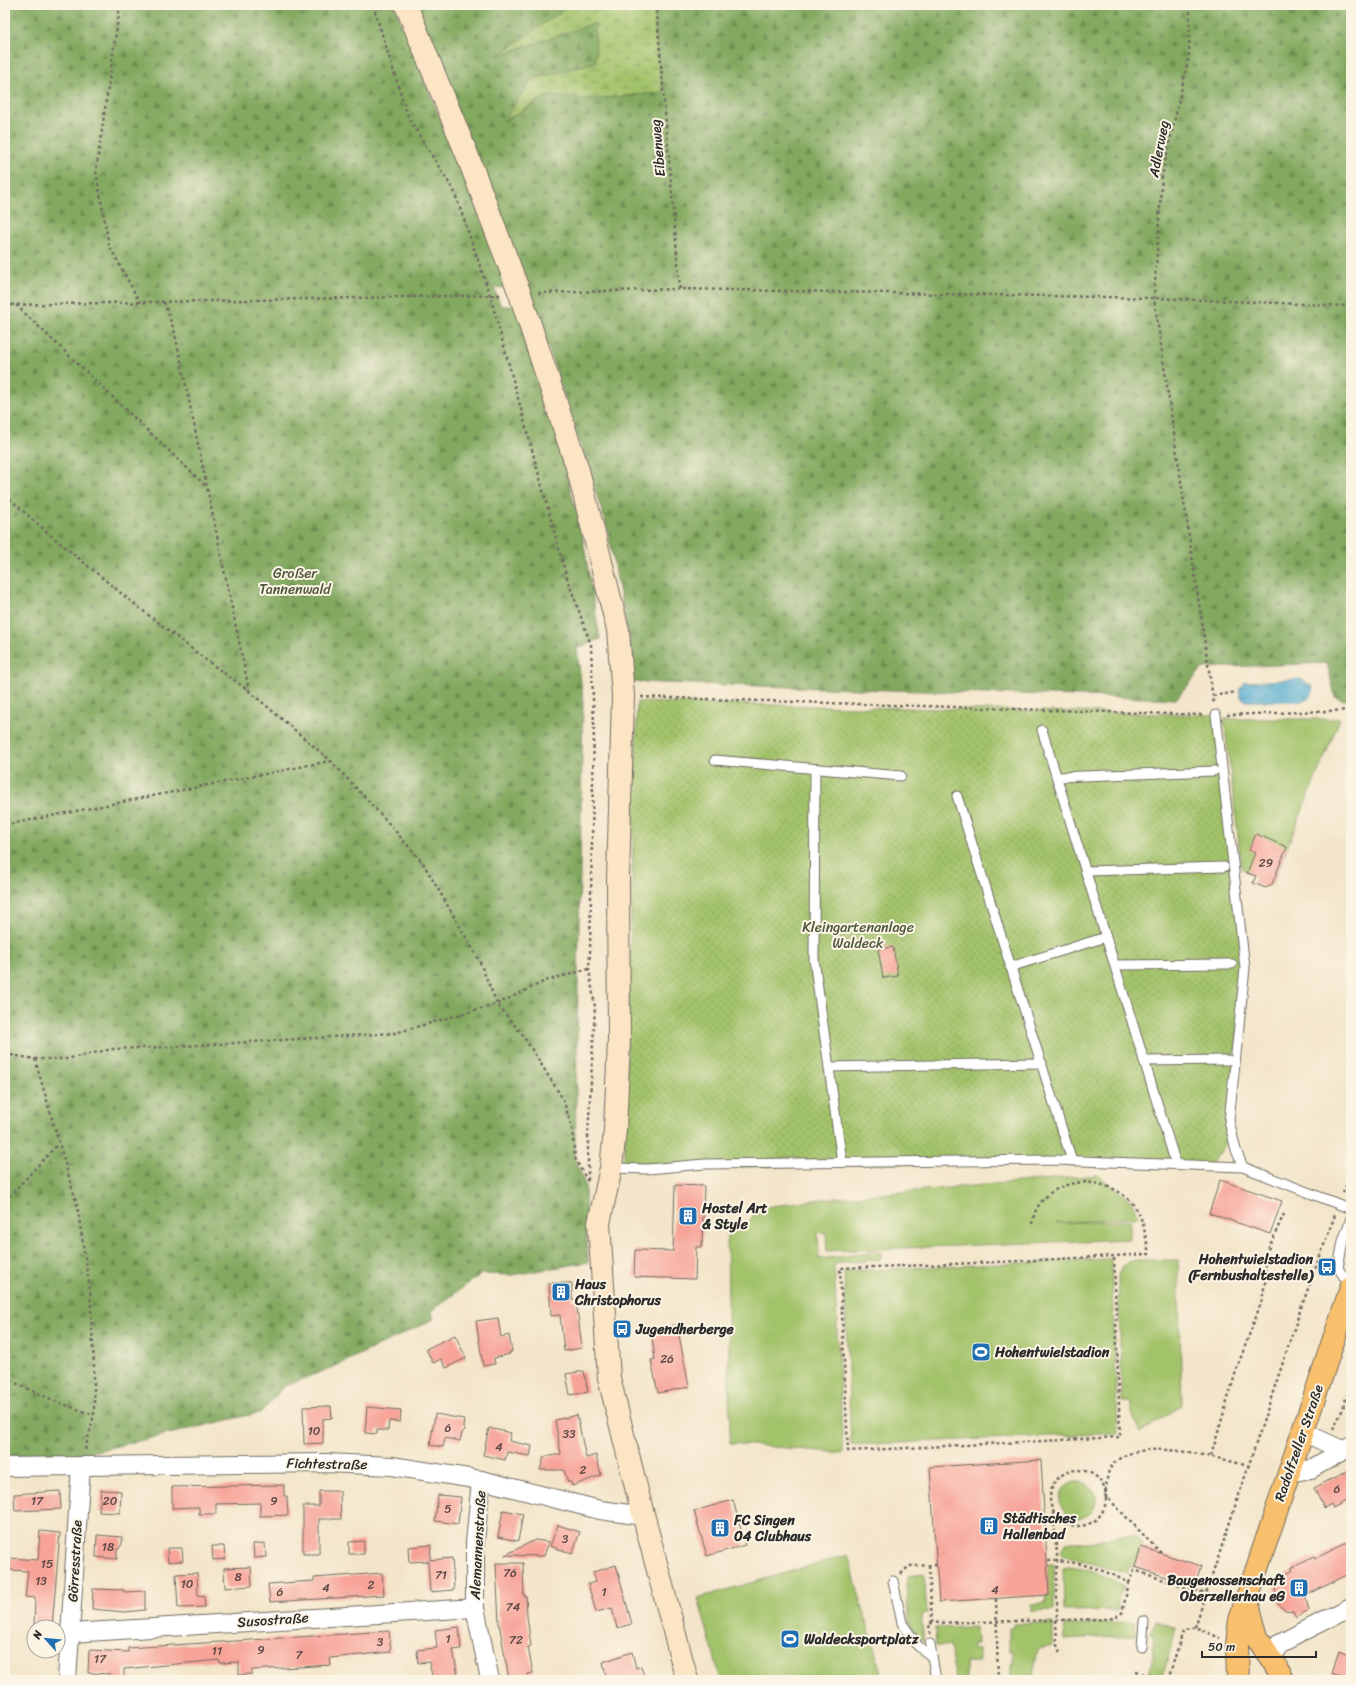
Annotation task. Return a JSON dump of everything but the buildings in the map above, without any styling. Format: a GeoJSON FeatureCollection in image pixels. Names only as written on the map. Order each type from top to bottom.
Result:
{"type":"FeatureCollection","features":[{"type":"Feature","properties":{"kind":"main road"},"geometry":{"type":"LineString","coordinates":[[406,5],[466,152],[520,294],[580,477],[618,630],[623,696],[618,880],[619,1041],[615,1130],[611,1168],[599,1223],[609,1378],[687,1680]]}},
{"type":"Feature","properties":{"kind":"main road","name":"Radolfzeller Straße"},"geometry":{"type":"LineString","coordinates":[[1238,1680],[1237,1645],[1240,1620],[1246,1599],[1351,1287]]}},
{"type":"Feature","properties":{"kind":"main road"},"geometry":{"type":"LineString","coordinates":[[1246,1599],[1257,1637],[1284,1680]]}},
{"type":"Feature","properties":{"kind":"street"},"geometry":{"type":"LineString","coordinates":[[1303,1432],[1347,1448]]}},
{"type":"Feature","properties":{"kind":"street"},"geometry":{"type":"LineString","coordinates":[[1289,1473],[1310,1469],[1347,1448]]}},
{"type":"Feature","properties":{"kind":"street","name":"Fichtestraße"},"geometry":{"type":"LineString","coordinates":[[5,1467],[326,1463],[392,1466],[481,1480],[600,1510],[644,1516]]}},
{"type":"Feature","properties":{"kind":"street","name":"Görresstraße"},"geometry":{"type":"LineString","coordinates":[[67,1680],[81,1466]]}},
{"type":"Feature","properties":{"kind":"street","name":"Alemannenstraße"},"geometry":{"type":"LineString","coordinates":[[481,1480],[475,1543],[475,1608],[490,1680]]}},
{"type":"Feature","properties":{"kind":"street"},"geometry":{"type":"LineString","coordinates":[[1271,1659],[1279,1644],[1351,1607]]}},
{"type":"Feature","properties":{"kind":"street","name":"Susostraße"},"geometry":{"type":"LineString","coordinates":[[71,1633],[475,1608]]}},
{"type":"Feature","properties":{"kind":"lane"},"geometry":{"type":"LineString","coordinates":[[1216,715],[1245,968],[1229,1121],[1236,1150],[1243,1167]]}},
{"type":"Feature","properties":{"kind":"lane"},"geometry":{"type":"LineString","coordinates":[[1042,730],[1176,1164]]}},
{"type":"Feature","properties":{"kind":"lane"},"geometry":{"type":"LineString","coordinates":[[715,760],[901,776]]}},
{"type":"Feature","properties":{"kind":"lane"},"geometry":{"type":"LineString","coordinates":[[815,768],[814,959],[842,1162]]}},
{"type":"Feature","properties":{"kind":"lane"},"geometry":{"type":"LineString","coordinates":[[1056,777],[1214,771]]}},
{"type":"Feature","properties":{"kind":"lane"},"geometry":{"type":"LineString","coordinates":[[957,796],[1072,1161]]}},
{"type":"Feature","properties":{"kind":"lane"},"geometry":{"type":"LineString","coordinates":[[1086,872],[1224,867]]}},
{"type":"Feature","properties":{"kind":"lane"},"geometry":{"type":"LineString","coordinates":[[1010,968],[1106,937]]}},
{"type":"Feature","properties":{"kind":"lane"},"geometry":{"type":"LineString","coordinates":[[1115,965],[1232,964]]}},
{"type":"Feature","properties":{"kind":"lane"},"geometry":{"type":"LineString","coordinates":[[1144,1061],[1228,1060]]}},
{"type":"Feature","properties":{"kind":"lane"},"geometry":{"type":"LineString","coordinates":[[829,1067],[1042,1063]]}},
{"type":"Feature","properties":{"kind":"lane"},"geometry":{"type":"LineString","coordinates":[[611,1168],[648,1169],[704,1164],[1072,1161],[1243,1167],[1351,1209]]}},
{"type":"Feature","properties":{"kind":"lane"},"geometry":{"type":"LineString","coordinates":[[1351,1218],[1343,1241],[1338,1268],[1351,1287]]}},
{"type":"Feature","properties":{"kind":"lane"},"geometry":{"type":"LineString","coordinates":[[893,1581],[902,1623],[918,1646],[932,1657]]}},
{"type":"Feature","properties":{"kind":"lane"},"geometry":{"type":"LineString","coordinates":[[1142,1647],[1144,1621]]}},
{"type":"Feature","properties":{"kind":"lane"},"geometry":{"type":"LineString","coordinates":[[930,1644],[936,1680]]}},
{"type":"Feature","properties":{"kind":"path"},"geometry":{"type":"LineString","coordinates":[[120,5],[96,172],[109,245],[140,303]]}},
{"type":"Feature","properties":{"kind":"path"},"geometry":{"type":"LineString","coordinates":[[373,5],[408,117],[454,191],[490,295],[566,575],[591,645],[594,724],[588,969],[595,1007],[588,1137],[588,1183]]}},
{"type":"Feature","properties":{"kind":"path","name":"Eibenweg"},"geometry":{"type":"LineString","coordinates":[[656,5],[680,289]]}},
{"type":"Feature","properties":{"kind":"path","name":"Adlerweg"},"geometry":{"type":"LineString","coordinates":[[1190,5],[1189,56],[1162,176],[1154,298],[1216,715]]}},
{"type":"Feature","properties":{"kind":"path"},"geometry":{"type":"LineString","coordinates":[[5,305],[490,295],[680,289],[1154,298],[1351,306]]}},
{"type":"Feature","properties":{"kind":"path"},"geometry":{"type":"LineString","coordinates":[[164,302],[175,333],[249,691]]}},
{"type":"Feature","properties":{"kind":"path"},"geometry":{"type":"LineString","coordinates":[[15,305],[207,487]]}},
{"type":"Feature","properties":{"kind":"path"},"geometry":{"type":"LineString","coordinates":[[5,495],[48,533],[128,599],[206,660],[249,691],[331,761],[423,863],[479,960],[497,1004],[522,1034],[563,1100],[572,1128],[575,1158]]}},
{"type":"Feature","properties":{"kind":"path"},"geometry":{"type":"LineString","coordinates":[[1213,696],[1236,692]]}},
{"type":"Feature","properties":{"kind":"path"},"geometry":{"type":"LineString","coordinates":[[623,696],[1216,715],[1351,710]]}},
{"type":"Feature","properties":{"kind":"path"},"geometry":{"type":"LineString","coordinates":[[5,825],[331,761]]}},
{"type":"Feature","properties":{"kind":"path"},"geometry":{"type":"LineString","coordinates":[[5,1054],[35,1059],[66,1059],[112,1049],[169,1047],[395,1033],[497,1004],[545,981],[588,969]]}},
{"type":"Feature","properties":{"kind":"path"},"geometry":{"type":"LineString","coordinates":[[35,1059],[77,1205],[90,1289],[94,1367],[94,1415],[81,1466]]}},
{"type":"Feature","properties":{"kind":"path"},"geometry":{"type":"LineString","coordinates":[[5,1201],[58,1143]]}},
{"type":"Feature","properties":{"kind":"path"},"geometry":{"type":"LineString","coordinates":[[1136,1672],[1168,1680],[1183,1631],[1195,1627],[1301,1308],[1351,1175]]}},
{"type":"Feature","properties":{"kind":"path"},"geometry":{"type":"LineString","coordinates":[[1032,1224],[1036,1210],[1045,1197],[1062,1186],[1081,1182],[1097,1183],[1114,1188],[1130,1200],[1142,1219],[1149,1254],[840,1268],[848,1451],[1120,1437],[1114,1256]]}},
{"type":"Feature","properties":{"kind":"path"},"geometry":{"type":"LineString","coordinates":[[1211,1456],[1237,1368],[1262,1300],[1266,1277],[1265,1256],[1284,1214]]}},
{"type":"Feature","properties":{"kind":"path"},"geometry":{"type":"LineString","coordinates":[[5,1378],[57,1402],[94,1415]]}},
{"type":"Feature","properties":{"kind":"path"},"geometry":{"type":"LineString","coordinates":[[1053,1511],[1059,1519],[1067,1524],[1076,1526],[1086,1525],[1095,1521],[1101,1514],[1105,1505],[1110,1470],[1124,1454],[1171,1449],[1211,1456],[1249,1466]]}},
{"type":"Feature","properties":{"kind":"path"},"geometry":{"type":"LineString","coordinates":[[1060,1653],[1057,1645],[1056,1620],[1057,1561],[1053,1511],[1050,1502],[1053,1485],[1058,1478],[1074,1471],[1087,1472],[1098,1479],[1103,1486],[1106,1495],[1161,1553]]}},
{"type":"Feature","properties":{"kind":"path"},"geometry":{"type":"LineString","coordinates":[[1047,1561],[1086,1565],[1105,1570],[1129,1583]]}},
{"type":"Feature","properties":{"kind":"path"},"geometry":{"type":"LineString","coordinates":[[893,1581],[909,1566],[929,1566],[937,1564]]}},
{"type":"Feature","properties":{"kind":"path"},"geometry":{"type":"LineString","coordinates":[[929,1566],[932,1623]]}},
{"type":"Feature","properties":{"kind":"path"},"geometry":{"type":"LineString","coordinates":[[929,1628],[929,1623],[1113,1618],[1122,1612],[1129,1583],[1134,1570],[1206,1594]]}},
{"type":"Feature","properties":{"kind":"path"},"geometry":{"type":"LineString","coordinates":[[996,1598],[998,1680]]}},
{"type":"Feature","properties":{"kind":"green space","name":"Großer Tannenwald"},"geometry":{"type":"Polygon","coordinates":[[[5,5],[394,5],[509,287],[494,288],[501,306],[517,306],[554,428],[581,528],[600,639],[577,648],[583,700],[575,1158],[585,1185],[588,1262],[513,1275],[481,1274],[431,1311],[434,1319],[338,1365],[283,1387],[262,1412],[79,1455],[5,1456],[5,5]]]}},
{"type":"Feature","properties":{"kind":"green space"},"geometry":{"type":"Polygon","coordinates":[[[415,5],[570,5],[500,55],[595,23],[596,62],[531,80],[505,121],[546,96],[594,99],[663,92],[658,62],[654,5],[1351,5],[1351,702],[1335,697],[1327,663],[1203,668],[1176,699],[632,682],[630,644],[607,527],[533,301],[415,5]]]}},
{"type":"Feature","properties":{"kind":"green space"},"geometry":{"type":"Polygon","coordinates":[[[570,5],[654,5],[658,62],[663,92],[594,99],[546,96],[504,121],[531,80],[596,62],[595,23],[499,55],[570,5]]]}},
{"type":"Feature","properties":{"kind":"green space","name":"Kleingartenanlage Waldeck"},"geometry":{"type":"Polygon","coordinates":[[[637,702],[1216,715],[1245,968],[1227,1124],[1227,1143],[1210,1166],[1055,1160],[648,1169],[624,1160],[637,702]]]}},
{"type":"Feature","properties":{"kind":"green space"},"geometry":{"type":"Polygon","coordinates":[[[1224,719],[1340,719],[1272,884],[1242,869],[1224,719]]]}},
{"type":"Feature","properties":{"kind":"green space"},"geometry":{"type":"Polygon","coordinates":[[[1098,1175],[1130,1200],[1139,1215],[1133,1218],[1056,1223],[1130,1221],[1130,1239],[827,1251],[826,1234],[818,1232],[819,1259],[881,1252],[881,1259],[834,1264],[843,1453],[730,1443],[727,1231],[745,1229],[758,1208],[822,1199],[1098,1175]]]}},
{"type":"Feature","properties":{"kind":"green space","name":"Hohentwielstadion"},"geometry":{"type":"Polygon","coordinates":[[[1111,1259],[1118,1433],[851,1445],[844,1271],[1111,1259]]]}},
{"type":"Feature","properties":{"kind":"green space"},"geometry":{"type":"Polygon","coordinates":[[[1178,1260],[1182,1405],[1140,1433],[1131,1411],[1131,1402],[1122,1402],[1118,1276],[1122,1266],[1131,1261],[1178,1260]]]}},
{"type":"Feature","properties":{"kind":"green space"},"geometry":{"type":"Polygon","coordinates":[[[1078,1482],[1091,1487],[1096,1500],[1091,1513],[1078,1518],[1065,1513],[1060,1500],[1065,1487],[1078,1482]]]}},
{"type":"Feature","properties":{"kind":"green space"},"geometry":{"type":"Polygon","coordinates":[[[1116,1536],[1135,1536],[1142,1543],[1135,1567],[1129,1567],[1127,1574],[1062,1555],[1061,1552],[1066,1542],[1095,1542],[1116,1536]]]}},
{"type":"Feature","properties":{"kind":"green space","name":"Waldecksportplatz"},"geometry":{"type":"Polygon","coordinates":[[[848,1555],[883,1680],[721,1680],[698,1598],[848,1555]]]}},
{"type":"Feature","properties":{"kind":"green space"},"geometry":{"type":"Polygon","coordinates":[[[1047,1564],[1054,1564],[1054,1610],[1031,1611],[1031,1604],[1046,1603],[1045,1595],[1049,1595],[1047,1564]]]}},
{"type":"Feature","properties":{"kind":"green space"},"geometry":{"type":"Polygon","coordinates":[[[1069,1567],[1084,1569],[1111,1579],[1124,1586],[1119,1598],[1117,1610],[1064,1611],[1063,1568],[1069,1567]]]}},
{"type":"Feature","properties":{"kind":"green space"},"geometry":{"type":"Polygon","coordinates":[[[924,1574],[927,1613],[921,1614],[924,1642],[909,1624],[906,1584],[908,1576],[924,1574]]]}},
{"type":"Feature","properties":{"kind":"green space"},"geometry":{"type":"Polygon","coordinates":[[[1156,1621],[1176,1628],[1162,1680],[1148,1680],[1152,1660],[1154,1635],[1150,1635],[1156,1621]]]}},
{"type":"Feature","properties":{"kind":"green space"},"geometry":{"type":"Polygon","coordinates":[[[1134,1622],[1136,1635],[1065,1639],[1064,1625],[1134,1622]]]}},
{"type":"Feature","properties":{"kind":"green space"},"geometry":{"type":"Polygon","coordinates":[[[1053,1623],[1053,1646],[1038,1649],[1032,1680],[1006,1680],[1011,1679],[1011,1664],[1013,1664],[1013,1651],[1009,1651],[1009,1628],[1013,1628],[1013,1624],[1053,1623]]]}},
{"type":"Feature","properties":{"kind":"green space"},"geometry":{"type":"Polygon","coordinates":[[[976,1627],[977,1644],[972,1644],[973,1650],[979,1650],[979,1662],[966,1662],[966,1680],[955,1680],[950,1645],[936,1645],[935,1628],[976,1627]]]}},
{"type":"Feature","properties":{"kind":"water"},"geometry":{"type":"Polygon","coordinates":[[[1301,679],[1313,687],[1311,696],[1303,701],[1246,701],[1241,697],[1239,690],[1245,682],[1301,679]]]}},
{"type":"Feature","properties":{"kind":"place","name":"Hostel Art & Style"},"geometry":{"type":"Point","coordinates":[688,1216]}},
{"type":"Feature","properties":{"kind":"place","name":"Hohentwielstadion (Fernbushaltestelle)"},"geometry":{"type":"Point","coordinates":[1327,1267]}},
{"type":"Feature","properties":{"kind":"place","name":"Haus Christophorus"},"geometry":{"type":"Point","coordinates":[561,1292]}},
{"type":"Feature","properties":{"kind":"place","name":"Jugendherberge"},"geometry":{"type":"Point","coordinates":[622,1329]}},
{"type":"Feature","properties":{"kind":"place","name":"Hohentwielstadion"},"geometry":{"type":"Point","coordinates":[981,1352]}},
{"type":"Feature","properties":{"kind":"place","name":"Städtisches Hallenbad"},"geometry":{"type":"Point","coordinates":[989,1526]}},
{"type":"Feature","properties":{"kind":"place","name":"FC Singen 04 Clubhaus"},"geometry":{"type":"Point","coordinates":[720,1528]}},
{"type":"Feature","properties":{"kind":"place","name":"Baugenossenschaft Oberzellerhau eG"},"geometry":{"type":"Point","coordinates":[1299,1588]}},
{"type":"Feature","properties":{"kind":"place","name":"Waldecksportplatz"},"geometry":{"type":"Point","coordinates":[790,1639]}}]}
